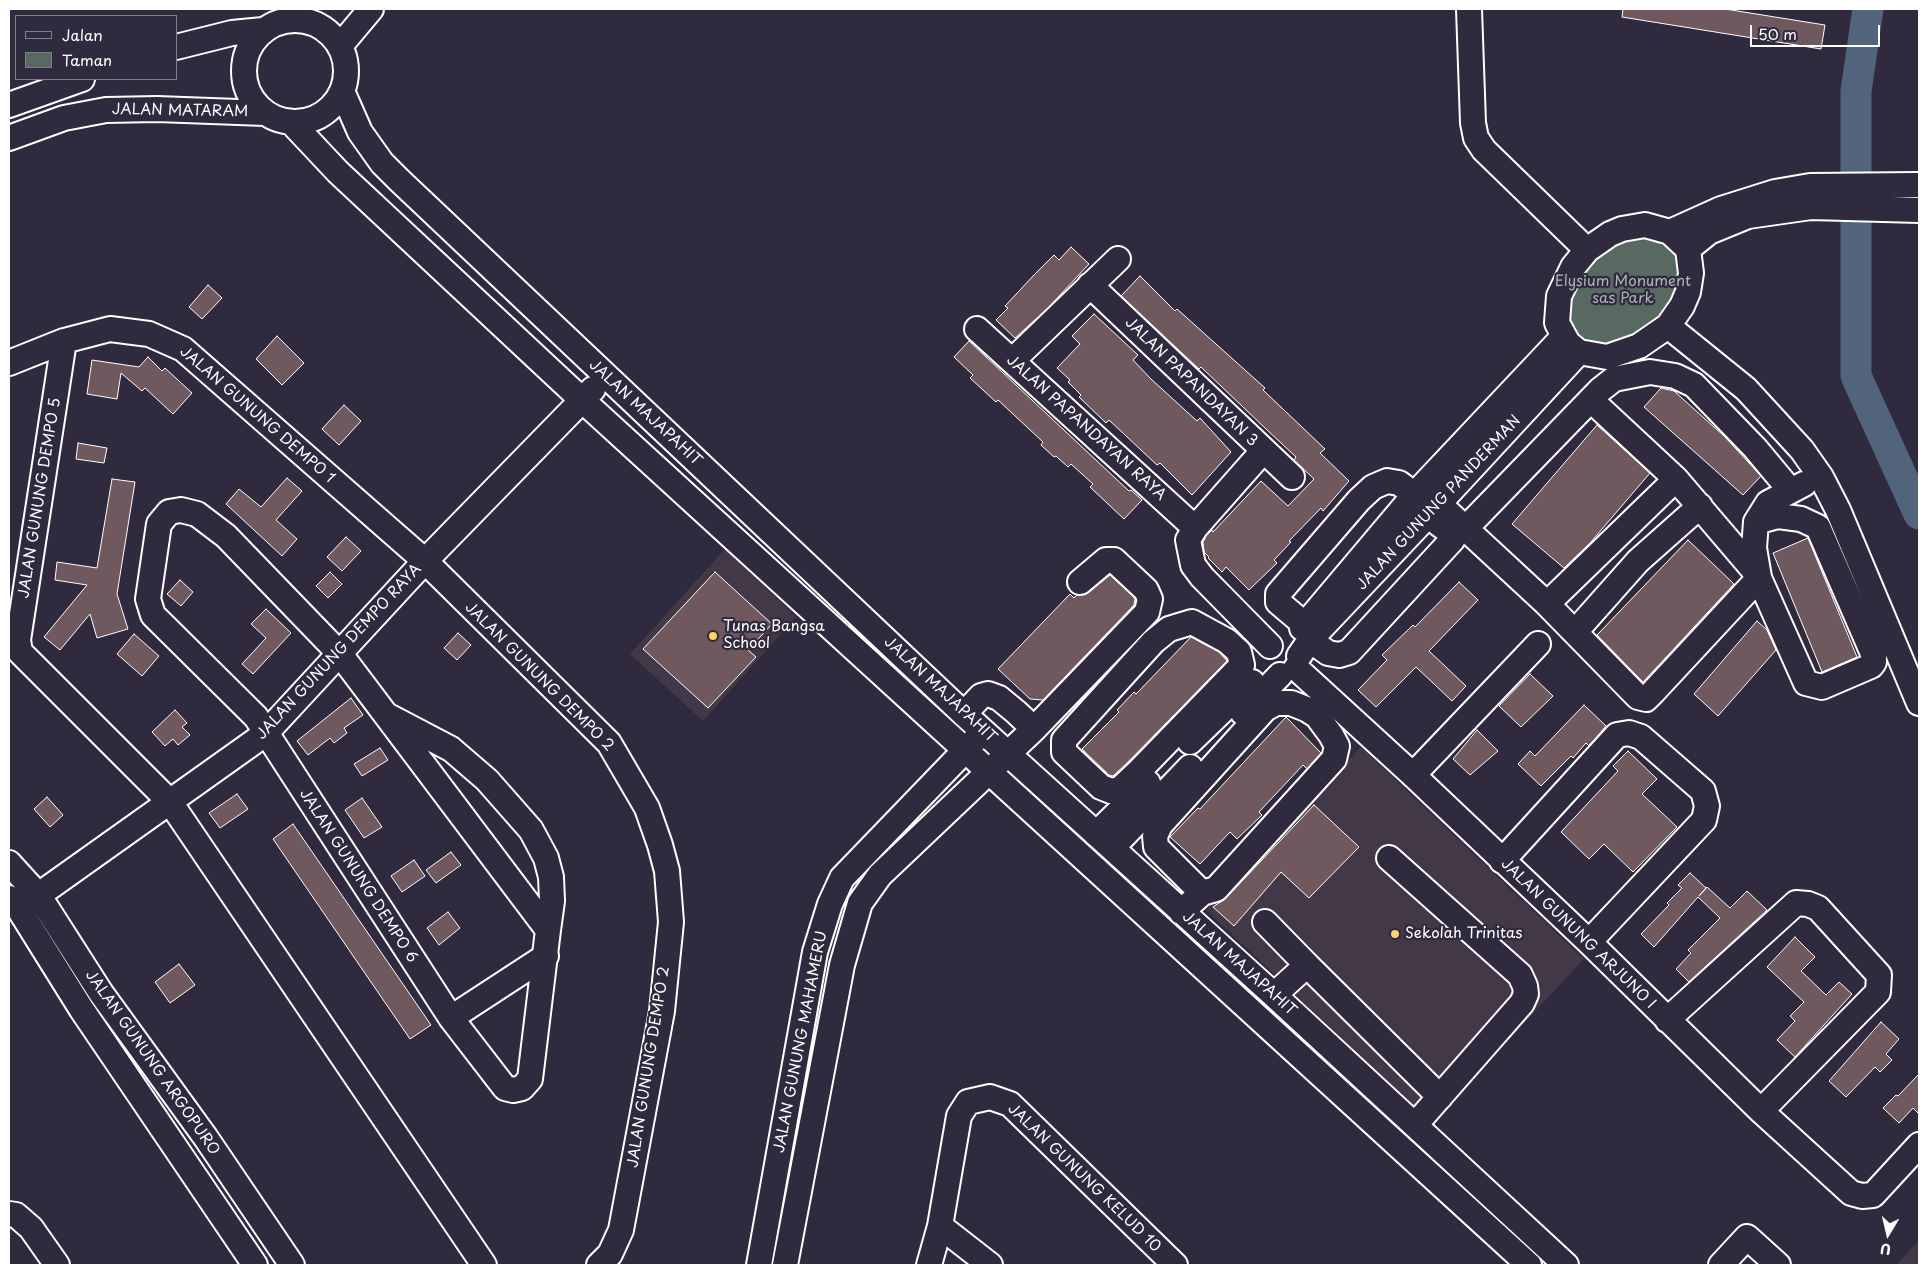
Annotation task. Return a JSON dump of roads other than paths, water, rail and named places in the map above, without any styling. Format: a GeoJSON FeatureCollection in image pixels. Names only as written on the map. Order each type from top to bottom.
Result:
{"type":"FeatureCollection","features":[{"type":"Feature","properties":{"kind":"street"},"geometry":{"type":"LineString","coordinates":[[340,46],[371,9]]}},
{"type":"Feature","properties":{"kind":"street"},"geometry":{"type":"LineString","coordinates":[[1469,9],[1473,123],[1476,138],[1484,150],[1587,250]]}},
{"type":"Feature","properties":{"kind":"street"},"geometry":{"type":"LineString","coordinates":[[178,46],[232,33],[263,30],[283,21],[305,21],[325,30],[340,46],[345,61],[346,76],[342,91],[327,111],[304,122],[291,122],[277,119],[265,113],[254,102],[246,88],[243,72],[245,56],[252,42],[263,30]]}},
{"type":"Feature","properties":{"kind":"street"},"geometry":{"type":"LineString","coordinates":[[9,104],[79,80]]}},
{"type":"Feature","properties":{"kind":"street","name":"JALAN MAJAPAHIT"},"geometry":{"type":"LineString","coordinates":[[342,91],[360,132],[382,163],[964,714],[1274,995],[1566,1265]]}},
{"type":"Feature","properties":{"kind":"street","name":"JALAN MATARAM"},"geometry":{"type":"LineString","coordinates":[[9,138],[64,118],[106,110],[157,109],[265,113]]}},
{"type":"Feature","properties":{"kind":"street","name":"JALAN MAJAPAHIT"},"geometry":{"type":"LineString","coordinates":[[291,122],[338,172],[581,399],[965,751],[1435,1177],[1529,1265]]}},
{"type":"Feature","properties":{"kind":"street"},"geometry":{"type":"LineString","coordinates":[[1688,249],[1709,232],[1748,216],[1810,197],[1908,185]]}},
{"type":"Feature","properties":{"kind":"street"},"geometry":{"type":"LineString","coordinates":[[1670,232],[1721,209],[1775,192],[1910,210]]}},
{"type":"Feature","properties":{"kind":"street"},"geometry":{"type":"LineString","coordinates":[[1645,225],[1670,232],[1688,249],[1691,273],[1688,292],[1668,326],[1640,346],[1616,356],[1607,357],[1571,344],[1557,323],[1559,296],[1573,267],[1587,250],[1622,229],[1645,225]]}},
{"type":"Feature","properties":{"kind":"street"},"geometry":{"type":"LineString","coordinates":[[1012,361],[1118,259]]}},
{"type":"Feature","properties":{"kind":"street","name":"JALAN PAPANDAYAN 3"},"geometry":{"type":"LineString","coordinates":[[1090,285],[1292,477]]}},
{"type":"Feature","properties":{"kind":"street"},"geometry":{"type":"LineString","coordinates":[[1668,326],[1746,388],[1802,450],[1821,477],[1838,510],[1919,703]]}},
{"type":"Feature","properties":{"kind":"street","name":"JALAN GUNUNG DEMPO 1"},"geometry":{"type":"LineString","coordinates":[[9,363],[64,341],[110,329],[149,334],[183,349],[425,561]]}},
{"type":"Feature","properties":{"kind":"street","name":"JALAN PAPANDAYAN RAYA"},"geometry":{"type":"LineString","coordinates":[[977,329],[1195,528]]}},
{"type":"Feature","properties":{"kind":"street","name":"JALAN GUNUNG DEMPO 5"},"geometry":{"type":"LineString","coordinates":[[64,341],[18,640],[20,652],[170,802]]}},
{"type":"Feature","properties":{"kind":"street","name":"JALAN GUNUNG PANDERMAN"},"geometry":{"type":"LineString","coordinates":[[1104,841],[1142,778],[1290,652],[1414,494],[1571,344]]}},
{"type":"Feature","properties":{"kind":"street","name":"JALAN GUNUNG PANDERMAN"},"geometry":{"type":"LineString","coordinates":[[1104,841],[1290,652],[1434,510],[1571,344]]}},
{"type":"Feature","properties":{"kind":"street"},"geometry":{"type":"LineString","coordinates":[[1465,529],[1600,390],[1614,379],[1650,372],[1676,376],[1694,385],[1755,448],[1790,490]]}},
{"type":"Feature","properties":{"kind":"street","name":"JALAN GUNUNG DEMPO RAYA"},"geometry":{"type":"LineString","coordinates":[[14,904],[39,896],[265,734],[425,561],[581,399],[606,376]]}},
{"type":"Feature","properties":{"kind":"street"},"geometry":{"type":"LineString","coordinates":[[1591,400],[1676,479],[1758,576],[1806,683],[1822,687],[1871,666],[1874,662],[1874,656],[1818,527],[1801,519],[1778,516],[1756,522]]}},
{"type":"Feature","properties":{"kind":"street"},"geometry":{"type":"LineString","coordinates":[[1263,451],[1195,528],[1188,540],[1193,565],[1290,652],[1338,655],[1349,652],[1453,539],[1451,533],[1434,510]]}},
{"type":"Feature","properties":{"kind":"street"},"geometry":{"type":"LineString","coordinates":[[1758,576],[1754,548],[1756,522],[1768,503],[1790,490],[1821,477]]}},
{"type":"Feature","properties":{"kind":"street"},"geometry":{"type":"LineString","coordinates":[[1547,604],[1676,479]]}},
{"type":"Feature","properties":{"kind":"street"},"geometry":{"type":"LineString","coordinates":[[1290,652],[1278,602],[1278,594],[1359,500],[1373,487],[1386,481],[1399,483],[1434,510],[1465,529],[1547,604],[1638,697],[1646,699],[1758,576]]}},
{"type":"Feature","properties":{"kind":"street"},"geometry":{"type":"LineString","coordinates":[[1574,632],[1638,561],[1700,506]]}},
{"type":"Feature","properties":{"kind":"street","name":"JALAN GUNUNG DEMPO 6"},"geometry":{"type":"LineString","coordinates":[[386,715],[452,749],[487,780],[531,830],[546,858],[551,877],[552,901],[530,1079],[522,1088],[513,1090],[505,1088],[451,1018],[265,734],[256,717],[240,699],[153,615],[148,599],[155,540],[159,524],[168,512],[181,510],[197,514],[226,536],[340,654],[548,930]]}},
{"type":"Feature","properties":{"kind":"street","name":"JALAN GUNUNG MAHAMERU"},"geometry":{"type":"LineString","coordinates":[[785,1265],[842,965],[860,903],[880,875],[1034,729],[1147,612],[1150,599],[1146,590],[1114,560],[1106,560],[1080,582]]}},
{"type":"Feature","properties":{"kind":"street","name":"JALAN GUNUNG DEMPO 2"},"geometry":{"type":"LineString","coordinates":[[425,561],[609,743],[647,808],[667,871],[671,922],[662,1011],[621,1230],[610,1254],[599,1265]]}},
{"type":"Feature","properties":{"kind":"street"},"geometry":{"type":"LineString","coordinates":[[1192,622],[1233,646],[1239,652],[1242,665],[1142,778],[1120,789],[1111,791],[1101,787],[1064,752],[1064,740],[1153,642],[1169,629],[1192,622]]}},
{"type":"Feature","properties":{"kind":"street"},"geometry":{"type":"LineString","coordinates":[[1413,775],[1538,644]]}},
{"type":"Feature","properties":{"kind":"street","name":"JALAN GUNUNG ARJUNO I"},"geometry":{"type":"LineString","coordinates":[[1290,652],[1413,775],[1589,942],[1760,1111],[1851,1193],[1862,1196],[1873,1195],[1919,1145]]}},
{"type":"Feature","properties":{"kind":"street"},"geometry":{"type":"LineString","coordinates":[[964,714],[981,696],[988,694],[999,698],[1034,729]]}},
{"type":"Feature","properties":{"kind":"street"},"geometry":{"type":"LineString","coordinates":[[1181,912],[1202,893],[1216,889],[1334,759],[1337,746],[1331,735],[1317,716],[1306,709],[1291,703],[1276,703],[1266,710],[1160,824],[1155,836],[1156,847],[1202,893]]}},
{"type":"Feature","properties":{"kind":"street","name":"JALAN GUNUNG MAHAMERU"},"geometry":{"type":"LineString","coordinates":[[759,1265],[815,952],[830,904],[842,878],[984,731]]}},
{"type":"Feature","properties":{"kind":"street"},"geometry":{"type":"LineString","coordinates":[[1502,861],[1617,735],[1629,733],[1641,737],[1703,791],[1707,806],[1704,820],[1589,942]]}},
{"type":"Feature","properties":{"kind":"street"},"geometry":{"type":"LineString","coordinates":[[170,802],[484,1265]]}},
{"type":"Feature","properties":{"kind":"street"},"geometry":{"type":"LineString","coordinates":[[1389,858],[1520,975],[1526,986],[1526,994],[1522,1003],[1415,1125]]}},
{"type":"Feature","properties":{"kind":"street","name":"JALAN GUNUNG ARGOPURO"},"geometry":{"type":"LineString","coordinates":[[9,863],[39,896],[101,993],[206,1138],[292,1265]]}},
{"type":"Feature","properties":{"kind":"street"},"geometry":{"type":"LineString","coordinates":[[1667,1020],[1796,903],[1808,904],[1818,908],[1880,975],[1878,992],[1760,1111]]}},
{"type":"Feature","properties":{"kind":"street","name":"JALAN GUNUNG ARGOPURO"},"geometry":{"type":"LineString","coordinates":[[14,904],[82,1010],[255,1265]]}},
{"type":"Feature","properties":{"kind":"street"},"geometry":{"type":"LineString","coordinates":[[1265,922],[1440,1097]]}},
{"type":"Feature","properties":{"kind":"street"},"geometry":{"type":"LineString","coordinates":[[451,1018],[546,956]]}},
{"type":"Feature","properties":{"kind":"street"},"geometry":{"type":"LineString","coordinates":[[1274,995],[1307,965]]}},
{"type":"Feature","properties":{"kind":"street","name":"JALAN GUNUNG KELUD 10"},"geometry":{"type":"LineString","coordinates":[[940,1226],[959,1116],[968,1102],[990,1096],[1010,1104],[1175,1265]]}},
{"type":"Feature","properties":{"kind":"street"},"geometry":{"type":"LineString","coordinates":[[787,1113],[813,1118]]}},
{"type":"Feature","properties":{"kind":"street"},"geometry":{"type":"LineString","coordinates":[[1435,1177],[1451,1159]]}},
{"type":"Feature","properties":{"kind":"street"},"geometry":{"type":"LineString","coordinates":[[9,1214],[16,1215],[31,1228],[57,1265]]}},
{"type":"Feature","properties":{"kind":"street"},"geometry":{"type":"LineString","coordinates":[[929,1265],[940,1226],[990,1265]]}},
{"type":"Feature","properties":{"kind":"street"},"geometry":{"type":"LineString","coordinates":[[1721,1265],[1747,1237],[1778,1265]]}},
{"type":"Feature","properties":{"kind":"waterway"},"geometry":{"type":"LineString","coordinates":[[1868,9],[1856,91],[1856,376],[1919,514]]}},
{"type":"Feature","properties":{"kind":"place","name":"Tunas Bangsa School"},"geometry":{"type":"Point","coordinates":[713,636]}},
{"type":"Feature","properties":{"kind":"place","name":"Sekolah Trinitas"},"geometry":{"type":"Point","coordinates":[1395,934]}},
{"type":"Feature","properties":{"kind":"park label","name":"Elysium Monument sas Park"},"geometry":{"type":"Point","coordinates":[1623,290]}}]}
